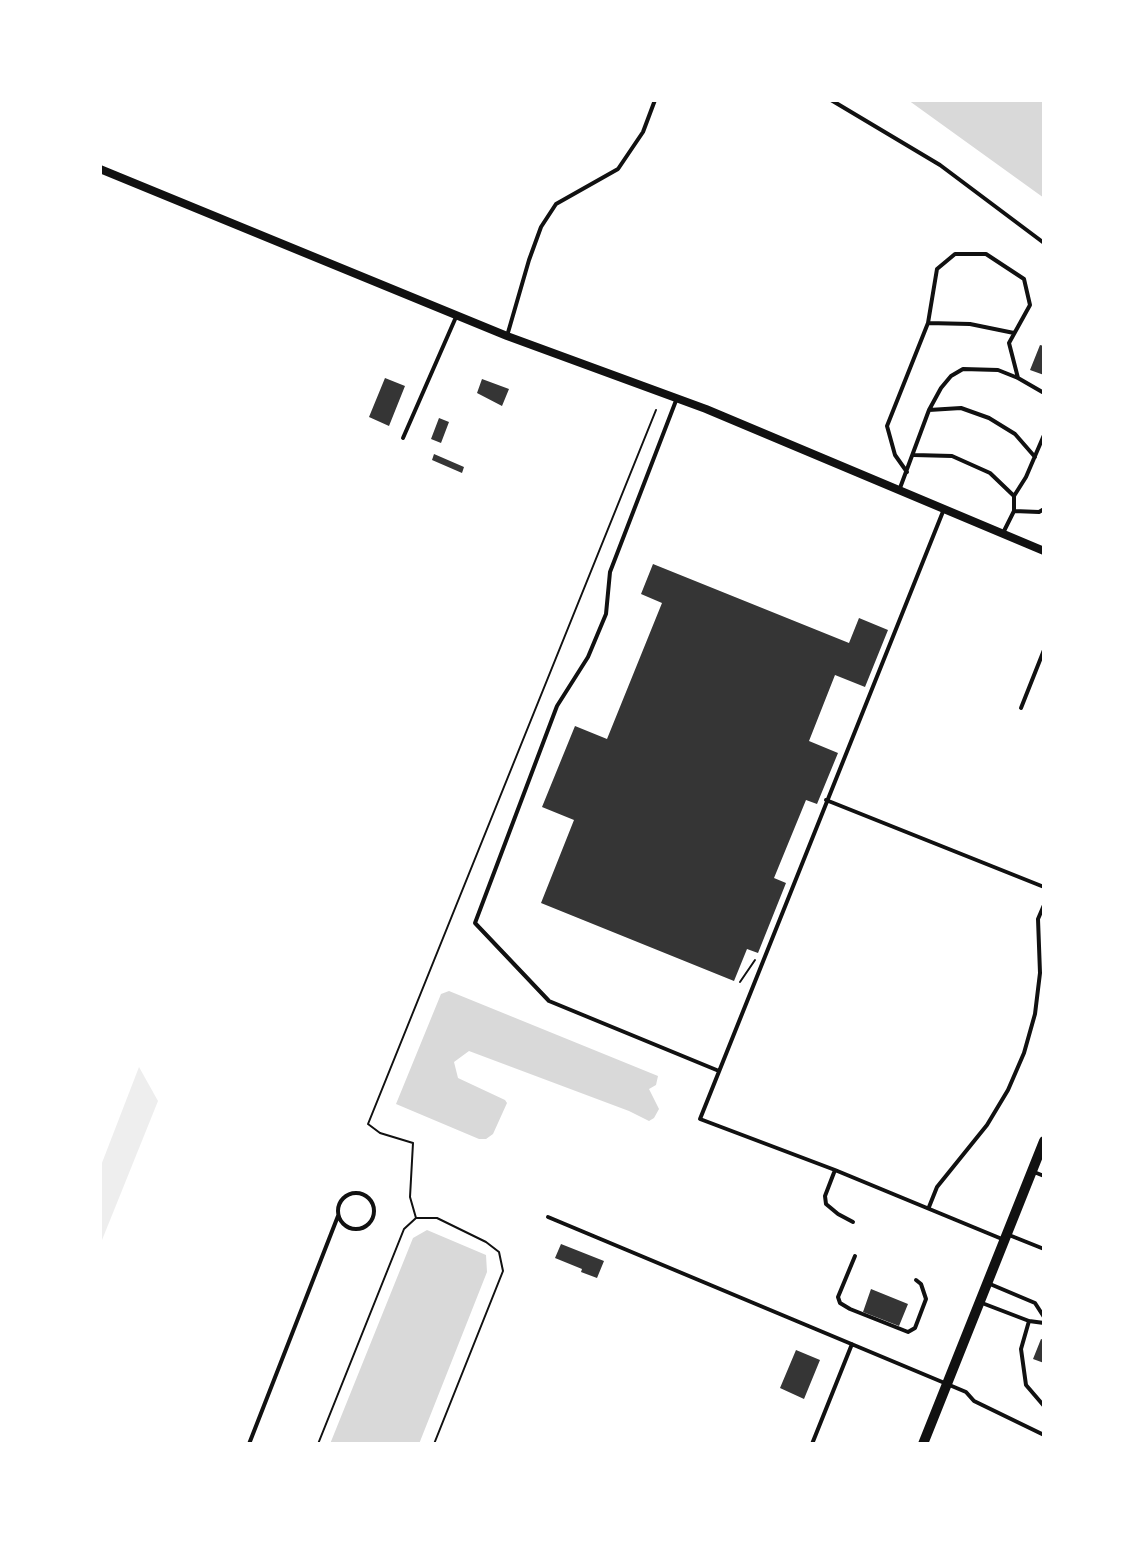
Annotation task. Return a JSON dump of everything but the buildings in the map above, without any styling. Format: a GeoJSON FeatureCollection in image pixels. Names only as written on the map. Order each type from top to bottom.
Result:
{"type":"FeatureCollection","features":[{"type":"Feature","properties":{"kind":"street"},"geometry":{"type":"LineString","coordinates":[[100,169],[507,336],[677,398],[1044,551]]}},
{"type":"Feature","properties":{"kind":"street"},"geometry":{"type":"LineString","coordinates":[[923,1444],[1044,1141]]}},
{"type":"Feature","properties":{"kind":"lane"},"geometry":{"type":"LineString","coordinates":[[507,336],[541,227],[556,204],[618,169],[643,132],[655,100]]}},
{"type":"Feature","properties":{"kind":"lane"},"geometry":{"type":"LineString","coordinates":[[831,100],[940,165],[1044,243]]}},
{"type":"Feature","properties":{"kind":"lane"},"geometry":{"type":"LineString","coordinates":[[907,472],[895,455],[887,426],[928,323],[937,269],[955,254],[986,254],[1024,279],[1030,305],[1009,343],[1018,378]]}},
{"type":"Feature","properties":{"kind":"lane"},"geometry":{"type":"LineString","coordinates":[[403,438],[456,315]]}},
{"type":"Feature","properties":{"kind":"lane"},"geometry":{"type":"LineString","coordinates":[[928,323],[970,324],[1014,333]]}},
{"type":"Feature","properties":{"kind":"lane"},"geometry":{"type":"LineString","coordinates":[[899,490],[929,410],[951,376],[963,369],[998,370],[1044,390]]}},
{"type":"Feature","properties":{"kind":"lane"},"geometry":{"type":"LineString","coordinates":[[677,398],[610,572],[606,614],[588,657],[557,706],[475,923],[549,1001],[719,1071]]}},
{"type":"Feature","properties":{"kind":"lane"},"geometry":{"type":"LineString","coordinates":[[929,410],[961,408],[989,418],[1015,434],[1035,457]]}},
{"type":"Feature","properties":{"kind":"lane"},"geometry":{"type":"LineString","coordinates":[[1003,533],[1014,511],[1014,496],[1044,435]]}},
{"type":"Feature","properties":{"kind":"lane"},"geometry":{"type":"LineString","coordinates":[[914,455],[952,456],[972,463],[990,473],[1014,496]]}},
{"type":"Feature","properties":{"kind":"lane"},"geometry":{"type":"LineString","coordinates":[[944,509],[700,1119],[1044,1249]]}},
{"type":"Feature","properties":{"kind":"lane"},"geometry":{"type":"LineString","coordinates":[[1014,511],[1039,512],[1044,509]]}},
{"type":"Feature","properties":{"kind":"lane"},"geometry":{"type":"LineString","coordinates":[[1021,708],[1044,650]]}},
{"type":"Feature","properties":{"kind":"lane"},"geometry":{"type":"LineString","coordinates":[[826,800],[1044,887]]}},
{"type":"Feature","properties":{"kind":"lane"},"geometry":{"type":"LineString","coordinates":[[929,1207],[937,1187],[987,1125],[1008,1090],[1024,1053],[1035,1014],[1040,973],[1038,919],[1044,905]]}},
{"type":"Feature","properties":{"kind":"lane"},"geometry":{"type":"LineString","coordinates":[[835,1170],[825,1196],[826,1204],[853,1222]]}},
{"type":"Feature","properties":{"kind":"lane"},"geometry":{"type":"LineString","coordinates":[[1032,1171],[1044,1176]]}},
{"type":"Feature","properties":{"kind":"lane"},"geometry":{"type":"LineString","coordinates":[[249,1444],[338,1216],[339,1204],[351,1193],[363,1193],[374,1206],[373,1218],[360,1228],[349,1228],[338,1216]]}},
{"type":"Feature","properties":{"kind":"lane"},"geometry":{"type":"LineString","coordinates":[[548,1217],[966,1392],[974,1401],[1044,1435]]}},
{"type":"Feature","properties":{"kind":"lane"},"geometry":{"type":"LineString","coordinates":[[855,1256],[838,1297],[840,1303],[908,1332],[915,1328],[926,1299],[921,1284],[916,1280]]}},
{"type":"Feature","properties":{"kind":"lane"},"geometry":{"type":"LineString","coordinates":[[980,1302],[1029,1321],[1044,1320],[1035,1303],[987,1283]]}},
{"type":"Feature","properties":{"kind":"lane"},"geometry":{"type":"LineString","coordinates":[[1029,1321],[1021,1349],[1026,1385],[1044,1406]]}},
{"type":"Feature","properties":{"kind":"lane"},"geometry":{"type":"LineString","coordinates":[[812,1444],[852,1344]]}},
{"type":"Feature","properties":{"kind":"path"},"geometry":{"type":"LineString","coordinates":[[416,1218],[410,1197],[413,1143],[380,1133],[368,1124],[656,410]]}},
{"type":"Feature","properties":{"kind":"path"},"geometry":{"type":"LineString","coordinates":[[318,1444],[404,1229],[416,1218],[440,1219],[486,1242],[499,1252],[503,1271],[434,1444]]}},
{"type":"Feature","properties":{"kind":"shaded area"},"geometry":{"type":"Polygon","coordinates":[[[908,100],[1044,100],[1044,198],[908,100]]]}},
{"type":"Feature","properties":{"kind":"shaded area"},"geometry":{"type":"Polygon","coordinates":[[[449,991],[658,1076],[656,1085],[649,1089],[659,1109],[654,1118],[649,1121],[469,1051],[454,1062],[458,1078],[507,1103],[493,1134],[479,1139],[396,1104],[441,994],[449,991]]]}},
{"type":"Feature","properties":{"kind":"shaded area"},"geometry":{"type":"Polygon","coordinates":[[[139,1067],[158,1101],[100,1245],[100,1168],[139,1067]]]}},
{"type":"Feature","properties":{"kind":"shaded area"},"geometry":{"type":"Polygon","coordinates":[[[427,1230],[486,1255],[487,1272],[419,1444],[330,1444],[413,1238],[427,1230]]]}}]}
